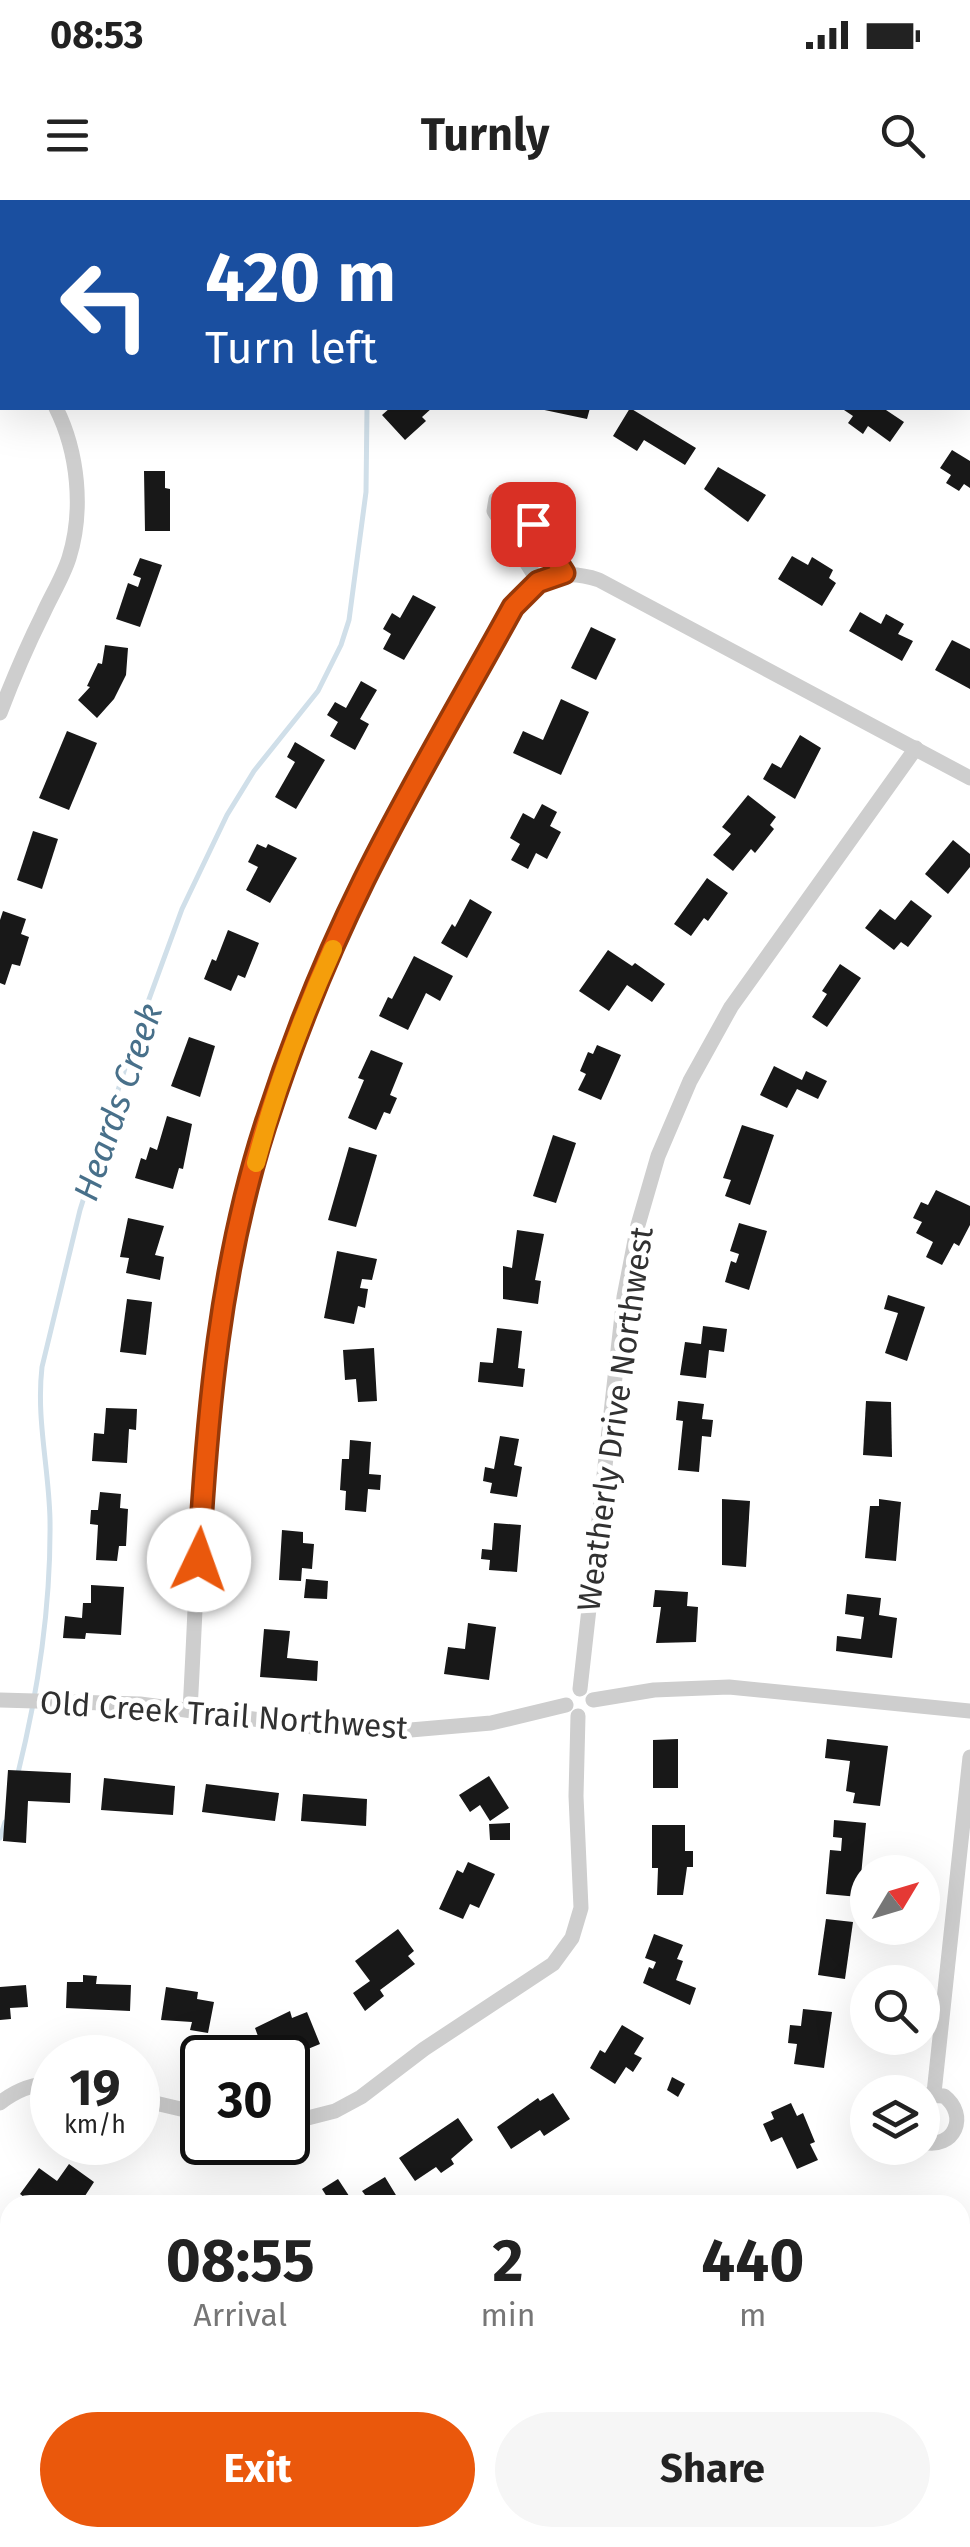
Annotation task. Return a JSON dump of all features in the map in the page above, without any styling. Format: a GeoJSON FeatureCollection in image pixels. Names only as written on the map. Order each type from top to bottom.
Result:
{"type":"FeatureCollection","features":[{"type":"Feature","properties":{"kind":"street"},"geometry":{"type":"LineString","coordinates":[[0,712],[69,558],[76,520],[71,448],[57,410]]}},
{"type":"Feature","properties":{"kind":"street"},"geometry":{"type":"LineString","coordinates":[[538,582],[494,511],[496,500],[505,494],[517,498],[564,573]]}},
{"type":"Feature","properties":{"kind":"street"},"geometry":{"type":"LineString","coordinates":[[190,1710],[214,1365],[234,1247],[265,1127],[308,1004],[364,880],[513,607],[538,582],[564,573],[599,580],[970,778]]}},
{"type":"Feature","properties":{"kind":"street","name":"Weatherly Drive Northwest"},"geometry":{"type":"LineString","coordinates":[[586,1695],[624,1297],[638,1225],[658,1156],[690,1081],[731,1007],[916,748]]}},
{"type":"Feature","properties":{"kind":"street"},"geometry":{"type":"LineString","coordinates":[[310,2117],[335,2111],[361,2097],[424,2049],[553,1964],[572,1938],[581,1908],[572,1711],[568,1696],[729,1687],[970,1711]]}},
{"type":"Feature","properties":{"kind":"street"},"geometry":{"type":"LineString","coordinates":[[572,1711],[590,1711],[586,1695]]}},
{"type":"Feature","properties":{"kind":"street","name":"Old Creek Trail Northwest"},"geometry":{"type":"LineString","coordinates":[[0,1700],[140,1704],[321,1728],[399,1731],[572,1711]]}},
{"type":"Feature","properties":{"kind":"street"},"geometry":{"type":"LineString","coordinates":[[930,2075],[970,1758]]}},
{"type":"Feature","properties":{"kind":"street"},"geometry":{"type":"LineString","coordinates":[[0,2103],[30,2087]]}},
{"type":"Feature","properties":{"kind":"street"},"geometry":{"type":"LineString","coordinates":[[940,2096],[957,2110],[956,2130],[940,2143]]}},
{"type":"Feature","properties":{"kind":"building"},"geometry":{"type":"Polygon","coordinates":[[[388,410],[430,410],[422,417],[426,421],[405,440],[382,415],[388,410]]]}},
{"type":"Feature","properties":{"kind":"building"},"geometry":{"type":"Polygon","coordinates":[[[544,410],[589,410],[587,419],[544,410]]]}},
{"type":"Feature","properties":{"kind":"building"},"geometry":{"type":"Polygon","coordinates":[[[629,410],[633,410],[696,448],[685,465],[644,440],[637,451],[613,436],[629,410]]]}},
{"type":"Feature","properties":{"kind":"building"},"geometry":{"type":"Polygon","coordinates":[[[844,410],[886,410],[904,422],[890,442],[868,426],[863,434],[848,423],[853,416],[844,410]]]}},
{"type":"Feature","properties":{"kind":"building"},"geometry":{"type":"Polygon","coordinates":[[[952,450],[970,461],[970,488],[964,484],[959,491],[946,483],[951,475],[940,468],[952,450]]]}},
{"type":"Feature","properties":{"kind":"building"},"geometry":{"type":"Polygon","coordinates":[[[718,467],[766,495],[748,522],[704,489],[718,467]]]}},
{"type":"Feature","properties":{"kind":"building"},"geometry":{"type":"Polygon","coordinates":[[[144,471],[165,471],[165,488],[170,489],[170,531],[145,531],[144,471]]]}},
{"type":"Feature","properties":{"kind":"building"},"geometry":{"type":"Polygon","coordinates":[[[792,556],[808,565],[812,557],[833,570],[829,578],[836,583],[822,606],[778,579],[792,556]]]}},
{"type":"Feature","properties":{"kind":"building"},"geometry":{"type":"Polygon","coordinates":[[[140,558],[162,565],[140,627],[116,619],[128,583],[138,587],[141,578],[133,575],[140,558]]]}},
{"type":"Feature","properties":{"kind":"building"},"geometry":{"type":"Polygon","coordinates":[[[413,595],[436,607],[404,660],[383,649],[391,634],[383,629],[392,613],[400,618],[413,595]]]}},
{"type":"Feature","properties":{"kind":"building"},"geometry":{"type":"Polygon","coordinates":[[[860,612],[881,624],[886,614],[904,624],[898,634],[913,641],[902,661],[849,631],[860,612]]]}},
{"type":"Feature","properties":{"kind":"building"},"geometry":{"type":"Polygon","coordinates":[[[591,627],[616,639],[596,680],[571,668],[591,627]]]}},
{"type":"Feature","properties":{"kind":"building"},"geometry":{"type":"Polygon","coordinates":[[[952,640],[970,649],[970,689],[935,670],[952,640]]]}},
{"type":"Feature","properties":{"kind":"building"},"geometry":{"type":"Polygon","coordinates":[[[105,645],[128,648],[126,675],[114,699],[97,718],[78,700],[90,687],[87,686],[98,663],[102,664],[105,645]]]}},
{"type":"Feature","properties":{"kind":"building"},"geometry":{"type":"Polygon","coordinates":[[[361,681],[377,690],[360,719],[369,724],[355,750],[330,736],[338,722],[327,715],[335,702],[346,708],[361,681]]]}},
{"type":"Feature","properties":{"kind":"building"},"geometry":{"type":"Polygon","coordinates":[[[561,699],[589,712],[561,775],[513,753],[523,731],[543,740],[561,699]]]}},
{"type":"Feature","properties":{"kind":"building"},"geometry":{"type":"Polygon","coordinates":[[[67,731],[97,743],[69,810],[39,798],[67,731]]]}},
{"type":"Feature","properties":{"kind":"building"},"geometry":{"type":"Polygon","coordinates":[[[800,735],[821,748],[795,799],[763,779],[772,763],[781,768],[800,735]]]}},
{"type":"Feature","properties":{"kind":"building"},"geometry":{"type":"Polygon","coordinates":[[[295,742],[325,760],[296,809],[275,797],[295,762],[287,757],[295,742]]]}},
{"type":"Feature","properties":{"kind":"building"},"geometry":{"type":"Polygon","coordinates":[[[748,795],[776,817],[770,825],[774,829],[755,853],[751,849],[733,871],[713,855],[731,834],[722,827],[748,795]]]}},
{"type":"Feature","properties":{"kind":"building"},"geometry":{"type":"Polygon","coordinates":[[[542,804],[557,812],[550,826],[561,832],[547,859],[536,853],[528,869],[511,860],[520,844],[510,838],[523,813],[534,819],[542,804]]]}},
{"type":"Feature","properties":{"kind":"building"},"geometry":{"type":"Polygon","coordinates":[[[33,831],[58,839],[42,889],[17,880],[33,831]]]}},
{"type":"Feature","properties":{"kind":"building"},"geometry":{"type":"Polygon","coordinates":[[[953,840],[970,854],[970,867],[948,894],[925,874],[953,840]]]}},
{"type":"Feature","properties":{"kind":"building"},"geometry":{"type":"Polygon","coordinates":[[[257,844],[266,848],[268,844],[297,858],[270,903],[246,890],[258,867],[248,862],[257,844]]]}},
{"type":"Feature","properties":{"kind":"building"},"geometry":{"type":"Polygon","coordinates":[[[707,878],[728,893],[708,921],[704,918],[691,936],[674,924],[707,878]]]}},
{"type":"Feature","properties":{"kind":"building"},"geometry":{"type":"Polygon","coordinates":[[[470,899],[492,912],[467,958],[441,943],[470,899]]]}},
{"type":"Feature","properties":{"kind":"building"},"geometry":{"type":"Polygon","coordinates":[[[911,900],[932,916],[908,947],[901,942],[894,950],[865,928],[880,909],[895,920],[911,900]]]}},
{"type":"Feature","properties":{"kind":"building"},"geometry":{"type":"Polygon","coordinates":[[[3,911],[26,919],[21,934],[29,937],[20,966],[12,964],[5,985],[0,983],[3,911]]]}},
{"type":"Feature","properties":{"kind":"building"},"geometry":{"type":"Polygon","coordinates":[[[228,930],[259,943],[245,978],[238,975],[231,991],[204,979],[228,930]]]}},
{"type":"Feature","properties":{"kind":"building"},"geometry":{"type":"Polygon","coordinates":[[[608,950],[665,984],[652,1002],[627,985],[609,1011],[579,991],[608,950]]]}},
{"type":"Feature","properties":{"kind":"building"},"geometry":{"type":"Polygon","coordinates":[[[414,956],[453,976],[440,1001],[426,993],[408,1030],[379,1016],[414,956]]]}},
{"type":"Feature","properties":{"kind":"building"},"geometry":{"type":"Polygon","coordinates":[[[840,964],[861,978],[827,1027],[812,1017],[827,994],[822,991],[840,964]]]}},
{"type":"Feature","properties":{"kind":"building"},"geometry":{"type":"Polygon","coordinates":[[[189,1037],[215,1046],[200,1097],[171,1086],[189,1037]]]}},
{"type":"Feature","properties":{"kind":"building"},"geometry":{"type":"Polygon","coordinates":[[[597,1045],[621,1055],[601,1100],[578,1090],[586,1074],[580,1071],[588,1052],[593,1054],[597,1045]]]}},
{"type":"Feature","properties":{"kind":"building"},"geometry":{"type":"Polygon","coordinates":[[[371,1050],[403,1063],[390,1095],[397,1098],[390,1114],[384,1112],[376,1130],[348,1118],[364,1080],[358,1078],[371,1050]]]}},
{"type":"Feature","properties":{"kind":"building"},"geometry":{"type":"Polygon","coordinates":[[[774,1066],[802,1080],[806,1071],[827,1081],[818,1099],[797,1089],[787,1108],[760,1095],[774,1066]]]}},
{"type":"Feature","properties":{"kind":"building"},"geometry":{"type":"Polygon","coordinates":[[[167,1116],[192,1124],[183,1169],[179,1168],[173,1189],[135,1178],[141,1158],[146,1160],[150,1147],[157,1150],[167,1116]]]}},
{"type":"Feature","properties":{"kind":"building"},"geometry":{"type":"Polygon","coordinates":[[[742,1125],[774,1135],[750,1205],[725,1196],[731,1180],[723,1178],[742,1125]]]}},
{"type":"Feature","properties":{"kind":"building"},"geometry":{"type":"Polygon","coordinates":[[[553,1135],[576,1143],[556,1203],[533,1196],[553,1135]]]}},
{"type":"Feature","properties":{"kind":"building"},"geometry":{"type":"Polygon","coordinates":[[[349,1147],[377,1155],[356,1227],[328,1220],[349,1147]]]}},
{"type":"Feature","properties":{"kind":"building"},"geometry":{"type":"Polygon","coordinates":[[[936,1190],[970,1206],[970,1225],[959,1246],[954,1243],[942,1265],[926,1257],[933,1242],[916,1233],[922,1222],[913,1218],[921,1202],[928,1205],[936,1190]]]}},
{"type":"Feature","properties":{"kind":"building"},"geometry":{"type":"Polygon","coordinates":[[[128,1218],[164,1226],[155,1255],[164,1257],[160,1280],[126,1273],[129,1258],[120,1257],[128,1218]]]}},
{"type":"Feature","properties":{"kind":"building"},"geometry":{"type":"Polygon","coordinates":[[[739,1223],[767,1231],[749,1290],[725,1282],[731,1261],[736,1263],[739,1254],[730,1251],[739,1223]]]}},
{"type":"Feature","properties":{"kind":"building"},"geometry":{"type":"Polygon","coordinates":[[[517,1230],[544,1234],[535,1280],[541,1281],[538,1304],[503,1299],[503,1266],[512,1268],[517,1230]]]}},
{"type":"Feature","properties":{"kind":"building"},"geometry":{"type":"Polygon","coordinates":[[[337,1251],[377,1259],[372,1280],[362,1279],[360,1288],[368,1289],[365,1308],[358,1306],[354,1324],[324,1318],[337,1251]]]}},
{"type":"Feature","properties":{"kind":"building"},"geometry":{"type":"Polygon","coordinates":[[[888,1295],[925,1307],[907,1361],[885,1353],[898,1313],[884,1309],[888,1295]]]}},
{"type":"Feature","properties":{"kind":"building"},"geometry":{"type":"Polygon","coordinates":[[[127,1299],[152,1302],[146,1355],[120,1352],[127,1299]]]}},
{"type":"Feature","properties":{"kind":"building"},"geometry":{"type":"Polygon","coordinates":[[[703,1326],[727,1329],[724,1352],[709,1350],[706,1378],[680,1375],[685,1342],[701,1344],[703,1326]]]}},
{"type":"Feature","properties":{"kind":"building"},"geometry":{"type":"Polygon","coordinates":[[[497,1328],[522,1331],[518,1368],[525,1369],[523,1387],[478,1382],[480,1362],[493,1363],[497,1328]]]}},
{"type":"Feature","properties":{"kind":"building"},"geometry":{"type":"Polygon","coordinates":[[[374,1348],[377,1401],[358,1402],[356,1379],[345,1380],[343,1350],[374,1348]]]}},
{"type":"Feature","properties":{"kind":"building"},"geometry":{"type":"Polygon","coordinates":[[[678,1401],[704,1404],[702,1419],[713,1420],[711,1437],[702,1436],[699,1472],[678,1470],[683,1421],[676,1420],[678,1401]]]}},
{"type":"Feature","properties":{"kind":"building"},"geometry":{"type":"Polygon","coordinates":[[[866,1401],[891,1402],[892,1457],[863,1455],[866,1401]]]}},
{"type":"Feature","properties":{"kind":"building"},"geometry":{"type":"Polygon","coordinates":[[[106,1408],[137,1409],[136,1430],[129,1429],[127,1463],[92,1461],[94,1433],[104,1434],[106,1408]]]}},
{"type":"Feature","properties":{"kind":"building"},"geometry":{"type":"Polygon","coordinates":[[[500,1436],[519,1439],[514,1465],[522,1467],[517,1497],[490,1493],[492,1483],[483,1481],[485,1467],[494,1469],[500,1436]]]}},
{"type":"Feature","properties":{"kind":"building"},"geometry":{"type":"Polygon","coordinates":[[[350,1440],[371,1442],[369,1474],[381,1475],[380,1490],[368,1489],[366,1512],[345,1510],[346,1491],[340,1490],[342,1459],[349,1459],[350,1440]]]}},
{"type":"Feature","properties":{"kind":"building"},"geometry":{"type":"Polygon","coordinates":[[[100,1492],[121,1494],[120,1508],[128,1509],[126,1546],[119,1546],[117,1561],[96,1560],[98,1525],[90,1524],[91,1510],[98,1510],[100,1492]]]}},
{"type":"Feature","properties":{"kind":"building"},"geometry":{"type":"Polygon","coordinates":[[[722,1499],[750,1501],[746,1567],[722,1565],[722,1499]]]}},
{"type":"Feature","properties":{"kind":"building"},"geometry":{"type":"Polygon","coordinates":[[[879,1499],[901,1502],[896,1561],[865,1558],[870,1506],[879,1506],[879,1499]]]}},
{"type":"Feature","properties":{"kind":"building"},"geometry":{"type":"Polygon","coordinates":[[[494,1523],[521,1525],[517,1572],[489,1570],[490,1560],[481,1559],[482,1549],[492,1550],[494,1523]]]}},
{"type":"Feature","properties":{"kind":"building"},"geometry":{"type":"Polygon","coordinates":[[[282,1530],[303,1532],[303,1543],[314,1544],[312,1569],[302,1568],[301,1581],[279,1580],[282,1530]]]}},
{"type":"Feature","properties":{"kind":"building"},"geometry":{"type":"Polygon","coordinates":[[[306,1579],[328,1581],[327,1599],[304,1598],[306,1579]]]}},
{"type":"Feature","properties":{"kind":"building"},"geometry":{"type":"Polygon","coordinates":[[[91,1585],[124,1587],[121,1635],[86,1633],[85,1639],[63,1638],[65,1616],[82,1618],[83,1603],[91,1603],[91,1585]]]}},
{"type":"Feature","properties":{"kind":"building"},"geometry":{"type":"Polygon","coordinates":[[[655,1590],[688,1592],[687,1606],[698,1607],[696,1642],[656,1643],[661,1607],[653,1607],[655,1590]]]}},
{"type":"Feature","properties":{"kind":"building"},"geometry":{"type":"Polygon","coordinates":[[[847,1594],[881,1598],[879,1615],[897,1618],[892,1658],[836,1651],[837,1636],[861,1639],[864,1617],[845,1614],[847,1594]]]}},
{"type":"Feature","properties":{"kind":"building"},"geometry":{"type":"Polygon","coordinates":[[[468,1623],[496,1627],[489,1680],[444,1674],[448,1647],[465,1649],[468,1623]]]}},
{"type":"Feature","properties":{"kind":"building"},"geometry":{"type":"Polygon","coordinates":[[[264,1629],[290,1631],[287,1658],[318,1661],[317,1681],[260,1677],[264,1629]]]}},
{"type":"Feature","properties":{"kind":"building"},"geometry":{"type":"Polygon","coordinates":[[[678,1739],[678,1788],[653,1788],[653,1740],[678,1739]]]}},
{"type":"Feature","properties":{"kind":"building"},"geometry":{"type":"Polygon","coordinates":[[[827,1739],[888,1746],[880,1806],[853,1803],[855,1793],[846,1791],[850,1761],[825,1758],[827,1739]]]}},
{"type":"Feature","properties":{"kind":"building"},"geometry":{"type":"Polygon","coordinates":[[[8,1770],[71,1773],[70,1803],[28,1801],[26,1843],[3,1841],[8,1770]]]}},
{"type":"Feature","properties":{"kind":"building"},"geometry":{"type":"Polygon","coordinates":[[[489,1776],[509,1808],[490,1821],[480,1805],[470,1812],[459,1795],[489,1776]]]}},
{"type":"Feature","properties":{"kind":"building"},"geometry":{"type":"Polygon","coordinates":[[[104,1778],[175,1786],[173,1815],[101,1810],[104,1778]]]}},
{"type":"Feature","properties":{"kind":"building"},"geometry":{"type":"Polygon","coordinates":[[[206,1784],[279,1793],[275,1821],[202,1812],[206,1784]]]}},
{"type":"Feature","properties":{"kind":"building"},"geometry":{"type":"Polygon","coordinates":[[[303,1794],[367,1799],[366,1826],[301,1821],[303,1794]]]}},
{"type":"Feature","properties":{"kind":"building"},"geometry":{"type":"Polygon","coordinates":[[[834,1820],[866,1823],[863,1855],[850,1855],[850,1896],[826,1894],[830,1850],[841,1851],[842,1838],[833,1837],[834,1820]]]}},
{"type":"Feature","properties":{"kind":"building"},"geometry":{"type":"Polygon","coordinates":[[[510,1823],[510,1840],[490,1840],[489,1824],[510,1823]]]}},
{"type":"Feature","properties":{"kind":"building"},"geometry":{"type":"Polygon","coordinates":[[[652,1825],[685,1825],[685,1851],[693,1851],[693,1867],[687,1867],[683,1895],[657,1895],[658,1868],[652,1868],[652,1825]]]}},
{"type":"Feature","properties":{"kind":"building"},"geometry":{"type":"Polygon","coordinates":[[[468,1862],[495,1874],[479,1908],[470,1904],[463,1919],[439,1909],[457,1870],[463,1873],[468,1862]]]}},
{"type":"Feature","properties":{"kind":"building"},"geometry":{"type":"Polygon","coordinates":[[[826,1919],[850,1922],[845,1979],[818,1975],[826,1919]]]}},
{"type":"Feature","properties":{"kind":"building"},"geometry":{"type":"Polygon","coordinates":[[[398,1929],[414,1951],[408,1956],[415,1964],[380,1990],[384,1996],[365,2011],[353,1993],[370,1981],[355,1961],[398,1929]]]}},
{"type":"Feature","properties":{"kind":"building"},"geometry":{"type":"Polygon","coordinates":[[[654,1934],[683,1945],[677,1959],[683,1961],[676,1980],[696,1988],[690,2005],[643,1983],[649,1967],[653,1969],[656,1962],[645,1958],[654,1934]]]}},
{"type":"Feature","properties":{"kind":"building"},"geometry":{"type":"Polygon","coordinates":[[[83,1975],[97,1976],[96,1984],[131,1985],[130,2011],[66,2008],[67,1982],[83,1982],[83,1975]]]}},
{"type":"Feature","properties":{"kind":"building"},"geometry":{"type":"Polygon","coordinates":[[[26,1985],[28,2007],[10,2008],[11,2019],[0,2020],[0,1987],[26,1985]]]}},
{"type":"Feature","properties":{"kind":"building"},"geometry":{"type":"Polygon","coordinates":[[[166,1987],[198,1992],[197,1999],[214,2002],[208,2033],[190,2030],[192,2022],[161,2020],[166,1987]]]}},
{"type":"Feature","properties":{"kind":"building"},"geometry":{"type":"Polygon","coordinates":[[[803,2009],[832,2012],[824,2068],[794,2064],[797,2044],[788,2043],[790,2025],[801,2026],[803,2009]]]}},
{"type":"Feature","properties":{"kind":"building"},"geometry":{"type":"Polygon","coordinates":[[[290,2011],[292,2018],[307,2012],[320,2044],[310,2048],[310,2035],[258,2035],[255,2028],[290,2011]]]}},
{"type":"Feature","properties":{"kind":"building"},"geometry":{"type":"Polygon","coordinates":[[[622,2025],[644,2038],[634,2054],[642,2058],[633,2072],[626,2067],[615,2084],[590,2068],[600,2050],[605,2053],[622,2025]]]}},
{"type":"Feature","properties":{"kind":"building"},"geometry":{"type":"Polygon","coordinates":[[[672,2077],[685,2084],[678,2097],[667,2090],[672,2077]]]}},
{"type":"Feature","properties":{"kind":"building"},"geometry":{"type":"Polygon","coordinates":[[[553,2093],[570,2119],[544,2136],[540,2130],[511,2149],[497,2127],[538,2098],[540,2101],[553,2093]]]}},
{"type":"Feature","properties":{"kind":"building"},"geometry":{"type":"Polygon","coordinates":[[[791,2103],[797,2116],[803,2113],[818,2160],[797,2169],[782,2137],[771,2142],[763,2124],[774,2119],[771,2112],[791,2103]]]}},
{"type":"Feature","properties":{"kind":"building"},"geometry":{"type":"Polygon","coordinates":[[[458,2118],[473,2140],[451,2159],[454,2164],[441,2173],[436,2167],[415,2181],[399,2158],[458,2118]]]}},
{"type":"Feature","properties":{"kind":"building"},"geometry":{"type":"Polygon","coordinates":[[[70,2165],[94,2182],[86,2195],[21,2195],[39,2168],[57,2181],[70,2165]]]}},
{"type":"Feature","properties":{"kind":"building"},"geometry":{"type":"Polygon","coordinates":[[[385,2177],[396,2195],[365,2195],[362,2191],[385,2177]]]}},
{"type":"Feature","properties":{"kind":"building"},"geometry":{"type":"Polygon","coordinates":[[[338,2179],[348,2195],[326,2195],[322,2189],[338,2179]]]}},
{"type":"Feature","properties":{"kind":"waterway","name":"Heards Creek"},"geometry":{"type":"LineString","coordinates":[[18,1773],[37,1680],[48,1584],[50,1520],[41,1406],[42,1367],[80,1210],[133,1043],[182,909],[227,815],[254,771],[318,691],[341,645],[349,620],[366,492],[367,410]]}},
{"type":"Feature","properties":{"kind":"waterway","name":"Heards Creek"},"geometry":{"type":"LineString","coordinates":[[0,1838],[5,1822]]}},
{"type":"Feature","properties":{"kind":"slow traffic"},"geometry":{"type":"LineString","coordinates":[[256,1163],[308,1004],[333,949]]}},
{"type":"Feature","properties":{"kind":"route"},"geometry":{"type":"LineString","coordinates":[[199,1560],[214,1365],[234,1247],[265,1127],[308,1004],[364,880],[513,607],[538,582],[564,573],[533,524]]}}]}
